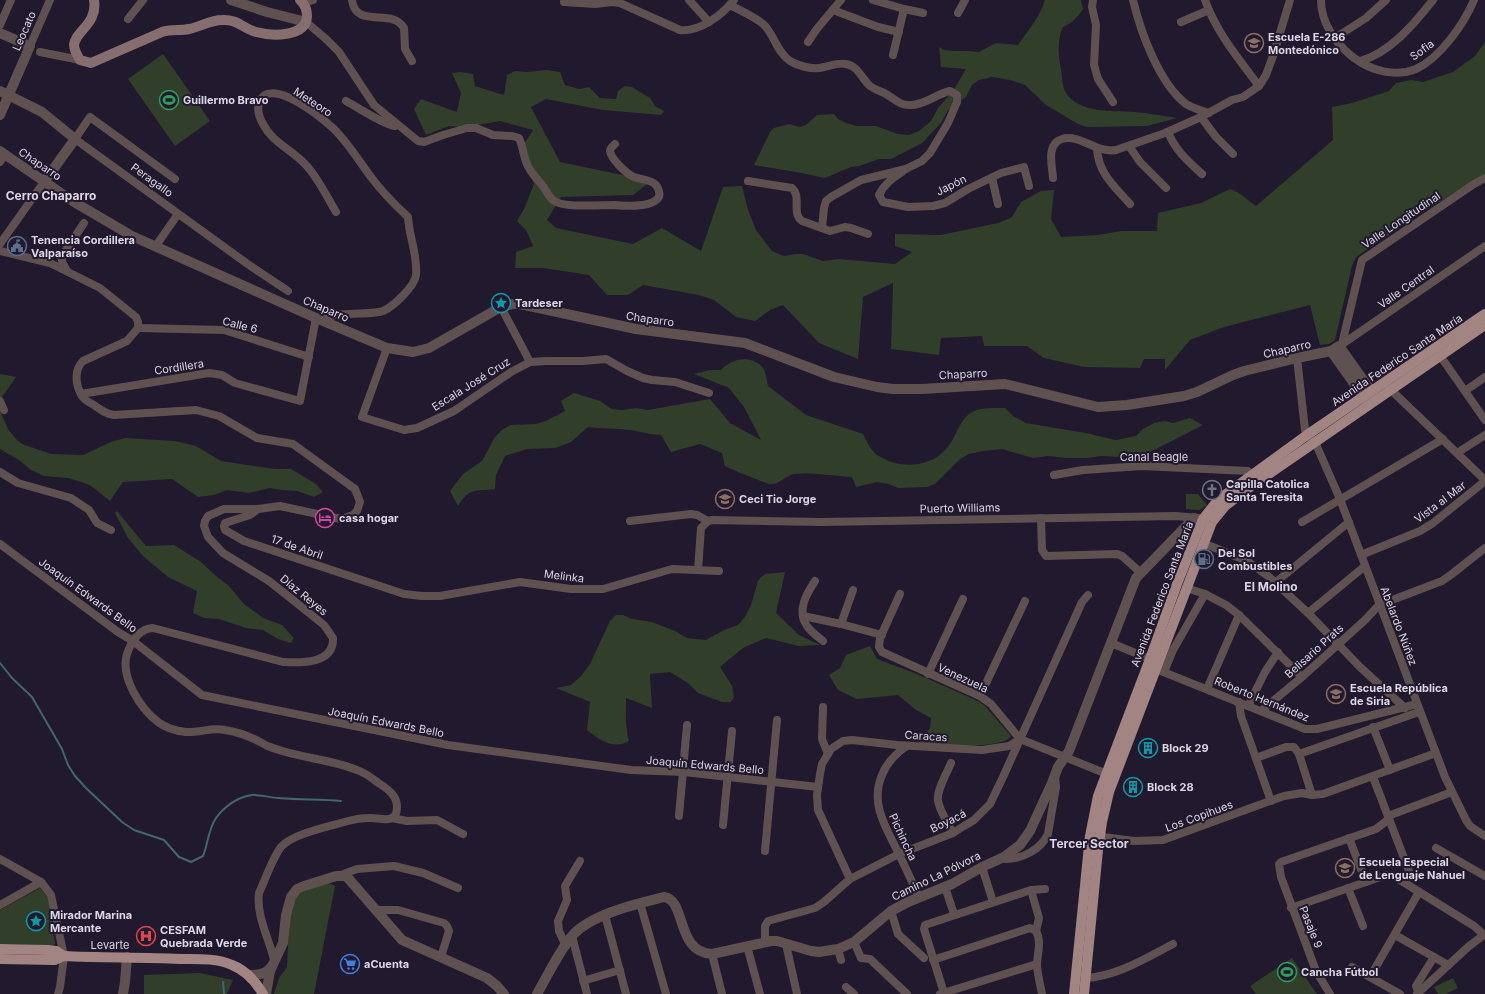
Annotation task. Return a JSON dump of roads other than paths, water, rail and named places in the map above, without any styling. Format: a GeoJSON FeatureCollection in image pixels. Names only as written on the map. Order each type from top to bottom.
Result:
{"type":"FeatureCollection","features":[{"type":"Feature","properties":{"kind":"main road"},"geometry":{"type":"LineString","coordinates":[[94,0],[95,10],[93,15],[88,25],[74,43],[75,50],[80,60],[87,63],[95,62],[162,32],[188,30],[216,20],[234,21],[252,31],[260,33],[286,34],[298,30],[306,22],[306,1]]}},
{"type":"Feature","properties":{"kind":"main road","name":"Avenida Federico Santa María"},"geometry":{"type":"LineString","coordinates":[[1155,666],[1177,584],[1203,520],[1218,500],[1253,475],[1311,439],[1371,398],[1485,314]]}},
{"type":"Feature","properties":{"kind":"main road","name":"Avenida Federico Santa María"},"geometry":{"type":"LineString","coordinates":[[1388,386],[1441,356],[1485,326]]}},
{"type":"Feature","properties":{"kind":"main road","name":"Avenida Federico Santa María"},"geometry":{"type":"LineString","coordinates":[[1203,520],[1225,506],[1311,439]]}},
{"type":"Feature","properties":{"kind":"main road","name":"Avenida Federico Santa María"},"geometry":{"type":"LineString","coordinates":[[1084,994],[1095,836],[1095,808],[1155,666],[1203,543],[1203,520]]}},
{"type":"Feature","properties":{"kind":"main road","name":"Avenida Federico Santa María"},"geometry":{"type":"LineString","coordinates":[[1074,994],[1095,836]]}},
{"type":"Feature","properties":{"kind":"main road","name":"Levarte"},"geometry":{"type":"LineString","coordinates":[[0,948],[12,954],[55,960],[64,956],[127,956],[227,962],[248,975],[263,994]]}},
{"type":"Feature","properties":{"kind":"main road","name":"Levarte"},"geometry":{"type":"LineString","coordinates":[[0,959],[12,954]]}},
{"type":"Feature","properties":{"kind":"street"},"geometry":{"type":"LineString","coordinates":[[0,25],[11,0]]}},
{"type":"Feature","properties":{"kind":"street","name":"Leocato"},"geometry":{"type":"LineString","coordinates":[[0,116],[5,93],[30,46],[49,0]]}},
{"type":"Feature","properties":{"kind":"street"},"geometry":{"type":"LineString","coordinates":[[128,19],[144,0]]}},
{"type":"Feature","properties":{"kind":"street"},"geometry":{"type":"LineString","coordinates":[[230,0],[267,12],[306,22],[339,52],[374,106],[418,141],[424,142],[467,128],[476,128],[493,135],[519,138],[522,143],[527,163],[532,172],[555,202],[562,204],[644,205],[656,201],[659,197],[659,191],[655,183],[646,179],[632,176],[621,167],[610,152],[611,148],[615,144]]}},
{"type":"Feature","properties":{"kind":"street"},"geometry":{"type":"LineString","coordinates":[[352,0],[356,9],[366,17],[393,19],[403,26],[405,49],[412,61]]}},
{"type":"Feature","properties":{"kind":"street"},"geometry":{"type":"LineString","coordinates":[[563,0],[595,4],[612,2],[620,4],[680,30],[686,31],[709,22],[732,3],[763,23],[770,32],[779,49],[790,62],[814,68],[836,64],[848,64],[860,73],[872,87],[908,106],[921,104],[942,92],[954,92],[958,98],[957,102],[948,124],[930,153],[922,161],[906,169],[861,180],[831,196],[826,201],[824,208],[822,228]]}},
{"type":"Feature","properties":{"kind":"street"},"geometry":{"type":"LineString","coordinates":[[689,0],[709,22]]}},
{"type":"Feature","properties":{"kind":"street"},"geometry":{"type":"LineString","coordinates":[[808,42],[841,0]]}},
{"type":"Feature","properties":{"kind":"street"},"geometry":{"type":"LineString","coordinates":[[873,0],[923,13]]}},
{"type":"Feature","properties":{"kind":"street"},"geometry":{"type":"LineString","coordinates":[[958,13],[964,0]]}},
{"type":"Feature","properties":{"kind":"street"},"geometry":{"type":"LineString","coordinates":[[1093,0],[1092,7],[1096,25],[1094,66],[1098,79],[1112,102]]}},
{"type":"Feature","properties":{"kind":"street"},"geometry":{"type":"LineString","coordinates":[[1133,0],[1137,18],[1144,37],[1164,79],[1176,95],[1188,105],[1209,113]]}},
{"type":"Feature","properties":{"kind":"street"},"geometry":{"type":"LineString","coordinates":[[1205,0],[1223,36],[1259,86]]}},
{"type":"Feature","properties":{"kind":"street"},"geometry":{"type":"LineString","coordinates":[[1053,178],[1051,158],[1052,150],[1056,141],[1064,138],[1074,139],[1097,148],[1110,151],[1129,146],[1201,118],[1232,100],[1243,97],[1259,86],[1266,75],[1273,56],[1290,0]]}},
{"type":"Feature","properties":{"kind":"street","name":"Sofia"},"geometry":{"type":"LineString","coordinates":[[1322,0],[1324,19],[1335,38],[1347,52],[1371,68],[1390,72],[1405,72],[1428,61],[1444,47],[1465,17],[1474,0]]}},
{"type":"Feature","properties":{"kind":"street"},"geometry":{"type":"LineString","coordinates":[[1335,38],[1366,18],[1386,0]]}},
{"type":"Feature","properties":{"kind":"street"},"geometry":{"type":"LineString","coordinates":[[1360,61],[1373,57],[1386,48],[1412,24],[1433,0]]}},
{"type":"Feature","properties":{"kind":"street"},"geometry":{"type":"LineString","coordinates":[[893,55],[904,9]]}},
{"type":"Feature","properties":{"kind":"street"},"geometry":{"type":"LineString","coordinates":[[833,10],[899,32]]}},
{"type":"Feature","properties":{"kind":"street"},"geometry":{"type":"LineString","coordinates":[[1181,22],[1209,10]]}},
{"type":"Feature","properties":{"kind":"street"},"geometry":{"type":"LineString","coordinates":[[0,33],[30,46]]}},
{"type":"Feature","properties":{"kind":"street"},"geometry":{"type":"LineString","coordinates":[[40,52],[80,60]]}},
{"type":"Feature","properties":{"kind":"street","name":"Peragallo"},"geometry":{"type":"LineString","coordinates":[[5,93],[42,112],[74,139],[249,265],[288,291]]}},
{"type":"Feature","properties":{"kind":"street","name":"Meteoro"},"geometry":{"type":"LineString","coordinates":[[316,318],[382,312],[410,289],[416,278],[416,269],[415,253],[408,217],[392,202],[371,178],[334,130],[316,114],[287,97],[277,93],[270,93],[263,96],[258,111],[264,126],[284,148],[305,164],[336,212]]}},
{"type":"Feature","properties":{"kind":"street"},"geometry":{"type":"LineString","coordinates":[[346,101],[391,126],[400,127]]}},
{"type":"Feature","properties":{"kind":"street"},"geometry":{"type":"LineString","coordinates":[[0,244],[90,117],[175,179]]}},
{"type":"Feature","properties":{"kind":"street"},"geometry":{"type":"LineString","coordinates":[[1201,118],[1216,137],[1233,154]]}},
{"type":"Feature","properties":{"kind":"street"},"geometry":{"type":"LineString","coordinates":[[1168,132],[1171,141],[1179,152],[1202,174]]}},
{"type":"Feature","properties":{"kind":"street"},"geometry":{"type":"LineString","coordinates":[[1129,146],[1140,162],[1166,188]]}},
{"type":"Feature","properties":{"kind":"street"},"geometry":{"type":"LineString","coordinates":[[1097,148],[1099,162],[1104,173],[1130,204]]}},
{"type":"Feature","properties":{"kind":"street","name":"Chaparro"},"geometry":{"type":"LineString","coordinates":[[2,156],[74,202],[132,236],[155,247],[387,348],[413,352],[429,348],[501,308],[513,304],[520,304],[636,329],[744,343],[834,377],[877,387],[922,389],[1005,384],[1098,407],[1128,405],[1184,396],[1197,392],[1233,375],[1337,347]]}},
{"type":"Feature","properties":{"kind":"street","name":"Japón"},"geometry":{"type":"LineString","coordinates":[[906,169],[890,180],[881,191],[879,195],[884,202],[908,207],[933,206],[945,203],[968,189],[1002,173],[1024,167],[1029,186]]}},
{"type":"Feature","properties":{"kind":"street"},"geometry":{"type":"LineString","coordinates":[[992,178],[998,204]]}},
{"type":"Feature","properties":{"kind":"street","name":"Valle Longitudinal"},"geometry":{"type":"LineString","coordinates":[[1337,347],[1362,260],[1479,180],[1485,178]]}},
{"type":"Feature","properties":{"kind":"street"},"geometry":{"type":"LineString","coordinates":[[748,181],[792,188],[796,191],[797,214],[799,219],[802,221],[833,231],[845,227],[868,234]]}},
{"type":"Feature","properties":{"kind":"street"},"geometry":{"type":"LineString","coordinates":[[155,247],[178,214]]}},
{"type":"Feature","properties":{"kind":"street"},"geometry":{"type":"LineString","coordinates":[[67,272],[62,262],[62,256],[84,223]]}},
{"type":"Feature","properties":{"kind":"street","name":"Valle Central"},"geometry":{"type":"LineString","coordinates":[[1337,347],[1485,246]]}},
{"type":"Feature","properties":{"kind":"street"},"geometry":{"type":"LineString","coordinates":[[0,251],[50,263],[100,288],[136,317],[138,328],[127,341],[83,361],[78,366],[76,380],[81,394]]}},
{"type":"Feature","properties":{"kind":"street"},"geometry":{"type":"LineString","coordinates":[[501,308],[530,362]]}},
{"type":"Feature","properties":{"kind":"street"},"geometry":{"type":"LineString","coordinates":[[309,356],[316,318]]}},
{"type":"Feature","properties":{"kind":"street","name":"Calle 6"},"geometry":{"type":"LineString","coordinates":[[138,328],[224,330],[309,356]]}},
{"type":"Feature","properties":{"kind":"street"},"geometry":{"type":"LineString","coordinates":[[1337,347],[1371,398]]}},
{"type":"Feature","properties":{"kind":"street","name":"Escala José Cruz"},"geometry":{"type":"LineString","coordinates":[[387,348],[362,417],[404,430],[417,428],[454,410],[511,372],[530,362],[606,359],[643,378],[674,382],[709,393]]}},
{"type":"Feature","properties":{"kind":"street","name":"Cordillera"},"geometry":{"type":"LineString","coordinates":[[81,394],[216,373],[235,383],[300,401],[309,356]]}},
{"type":"Feature","properties":{"kind":"street"},"geometry":{"type":"LineString","coordinates":[[1441,356],[1485,420]]}},
{"type":"Feature","properties":{"kind":"street","name":"Abelardo Núñez"},"geometry":{"type":"LineString","coordinates":[[1297,358],[1304,429],[1311,439],[1340,499],[1418,708],[1452,792],[1470,826],[1485,836]]}},
{"type":"Feature","properties":{"kind":"street"},"geometry":{"type":"LineString","coordinates":[[1465,391],[1485,377]]}},
{"type":"Feature","properties":{"kind":"street"},"geometry":{"type":"LineString","coordinates":[[1388,386],[1485,480]]}},
{"type":"Feature","properties":{"kind":"street","name":"Díaz Reyes"},"geometry":{"type":"LineString","coordinates":[[81,394],[82,397],[109,415],[196,410],[218,416],[257,438],[293,444],[355,489],[360,502],[353,516],[341,519],[280,506],[258,509],[224,509],[214,512],[208,516],[205,521],[204,526],[206,532],[213,543],[223,553],[269,581],[324,625],[333,638],[332,646],[328,654],[311,661],[295,663],[283,662],[153,628],[143,631],[133,641]]}},
{"type":"Feature","properties":{"kind":"street"},"geometry":{"type":"LineString","coordinates":[[0,401],[4,410]]}},
{"type":"Feature","properties":{"kind":"street"},"geometry":{"type":"LineString","coordinates":[[1458,453],[1485,435]]}},
{"type":"Feature","properties":{"kind":"street"},"geometry":{"type":"LineString","coordinates":[[1302,522],[1442,439]]}},
{"type":"Feature","properties":{"kind":"street","name":"Canal Beagle"},"geometry":{"type":"LineString","coordinates":[[1054,475],[1083,470],[1142,466],[1248,471],[1253,475]]}},
{"type":"Feature","properties":{"kind":"street"},"geometry":{"type":"LineString","coordinates":[[0,472],[18,483],[71,498],[89,510],[97,523],[111,530]]}},
{"type":"Feature","properties":{"kind":"street","name":"Vista al Mar"},"geometry":{"type":"LineString","coordinates":[[1361,555],[1420,531],[1433,523],[1485,480]]}},
{"type":"Feature","properties":{"kind":"street","name":"17 de Abril"},"geometry":{"type":"LineString","coordinates":[[258,509],[250,515],[225,523],[225,530],[244,541],[404,594]]}},
{"type":"Feature","properties":{"kind":"street"},"geometry":{"type":"LineString","coordinates":[[630,521],[691,514],[702,517],[708,521],[701,528],[698,570]]}},
{"type":"Feature","properties":{"kind":"street","name":"Puerto Williams"},"geometry":{"type":"LineString","coordinates":[[708,521],[821,522],[1176,516],[1203,520]]}},
{"type":"Feature","properties":{"kind":"street"},"geometry":{"type":"LineString","coordinates":[[1042,518],[1042,550],[1046,556],[1118,554],[1140,572]]}},
{"type":"Feature","properties":{"kind":"street","name":"Camino La Pólvora"},"geometry":{"type":"LineString","coordinates":[[712,954],[765,941],[777,941],[812,951],[838,949],[854,942],[891,911],[919,897],[945,887],[1004,857],[1020,845],[1030,831],[1058,767],[1069,751],[1131,588],[1140,572],[1203,520]]}},
{"type":"Feature","properties":{"kind":"street"},"geometry":{"type":"LineString","coordinates":[[1276,582],[1349,522]]}},
{"type":"Feature","properties":{"kind":"street"},"geometry":{"type":"LineString","coordinates":[[1203,543],[1247,561],[1276,582],[1360,667],[1405,708]]}},
{"type":"Feature","properties":{"kind":"street","name":"Joaquín Edwards Bello"},"geometry":{"type":"LineString","coordinates":[[0,544],[118,632],[133,641],[202,695],[448,745],[631,770],[684,772],[818,787]]}},
{"type":"Feature","properties":{"kind":"street"},"geometry":{"type":"LineString","coordinates":[[1379,605],[1442,581],[1485,548]]}},
{"type":"Feature","properties":{"kind":"street"},"geometry":{"type":"LineString","coordinates":[[1308,613],[1365,566]]}},
{"type":"Feature","properties":{"kind":"street","name":"Melinka"},"geometry":{"type":"LineString","coordinates":[[404,594],[440,596],[520,582],[571,589],[603,589],[672,568],[719,571]]}},
{"type":"Feature","properties":{"kind":"street"},"geometry":{"type":"LineString","coordinates":[[815,581],[805,596],[803,616],[807,627],[823,642]]}},
{"type":"Feature","properties":{"kind":"street"},"geometry":{"type":"LineString","coordinates":[[1186,588],[1206,594],[1226,605],[1239,615],[1302,677]]}},
{"type":"Feature","properties":{"kind":"street"},"geometry":{"type":"LineString","coordinates":[[841,624],[853,590]]}},
{"type":"Feature","properties":{"kind":"street"},"geometry":{"type":"LineString","coordinates":[[803,616],[882,635],[900,594]]}},
{"type":"Feature","properties":{"kind":"street"},"geometry":{"type":"LineString","coordinates":[[1155,666],[1173,650],[1206,594]]}},
{"type":"Feature","properties":{"kind":"street","name":"Boyacá"},"geometry":{"type":"LineString","coordinates":[[765,941],[765,926],[768,921],[815,908],[850,879],[899,854],[953,833],[974,820],[990,804],[1082,602],[1088,596]]}},
{"type":"Feature","properties":{"kind":"street"},"geometry":{"type":"LineString","coordinates":[[928,674],[963,599]]}},
{"type":"Feature","properties":{"kind":"street"},"geometry":{"type":"LineString","coordinates":[[980,696],[1025,600]]}},
{"type":"Feature","properties":{"kind":"street","name":"Belisario Prats"},"geometry":{"type":"LineString","coordinates":[[1261,711],[1302,677],[1365,620],[1379,605]]}},
{"type":"Feature","properties":{"kind":"street"},"geometry":{"type":"LineString","coordinates":[[1207,689],[1239,615]]}},
{"type":"Feature","properties":{"kind":"street","name":"Venezuela"},"geometry":{"type":"LineString","coordinates":[[882,635],[879,643],[880,650],[884,654],[980,696],[991,704],[1020,739],[1110,775]]}},
{"type":"Feature","properties":{"kind":"street"},"geometry":{"type":"LineString","coordinates":[[133,641],[125,664],[127,679],[143,706],[158,721],[168,728],[186,732],[224,729],[256,740],[273,749],[356,770],[391,791],[396,802],[397,810],[392,818]]}},
{"type":"Feature","properties":{"kind":"street","name":"Roberto Hernández"},"geometry":{"type":"LineString","coordinates":[[1111,643],[1155,666],[1207,689],[1300,727],[1311,730],[1405,708],[1418,708]]}},
{"type":"Feature","properties":{"kind":"street"},"geometry":{"type":"LineString","coordinates":[[1248,706],[1265,672],[1278,652]]}},
{"type":"Feature","properties":{"kind":"street"},"geometry":{"type":"LineString","coordinates":[[1239,702],[1240,711],[1271,800]]}},
{"type":"Feature","properties":{"kind":"street"},"geometry":{"type":"LineString","coordinates":[[823,707],[822,739],[829,752],[822,764],[818,787],[818,810],[850,879]]}},
{"type":"Feature","properties":{"kind":"street"},"geometry":{"type":"LineString","coordinates":[[1298,751],[1374,727],[1418,708]]}},
{"type":"Feature","properties":{"kind":"street"},"geometry":{"type":"LineString","coordinates":[[765,851],[777,720]]}},
{"type":"Feature","properties":{"kind":"street"},"geometry":{"type":"LineString","coordinates":[[680,816],[688,725]]}},
{"type":"Feature","properties":{"kind":"street"},"geometry":{"type":"LineString","coordinates":[[1374,727],[1390,770]]}},
{"type":"Feature","properties":{"kind":"street"},"geometry":{"type":"LineString","coordinates":[[723,825],[732,731]]}},
{"type":"Feature","properties":{"kind":"street","name":"Caracas"},"geometry":{"type":"LineString","coordinates":[[829,752],[843,741],[852,740],[907,746],[982,750],[1010,746],[1020,739]]}},
{"type":"Feature","properties":{"kind":"street","name":"Pichincha"},"geometry":{"type":"LineString","coordinates":[[907,746],[891,758],[882,774],[877,789],[878,807],[882,819],[919,897]]}},
{"type":"Feature","properties":{"kind":"street"},"geometry":{"type":"LineString","coordinates":[[1256,758],[1291,746],[1298,751],[1312,795]]}},
{"type":"Feature","properties":{"kind":"street","name":"Los Copihues"},"geometry":{"type":"LineString","coordinates":[[1095,836],[1134,841],[1154,842],[1163,840],[1271,800],[1302,793],[1312,795],[1323,794],[1436,753]]}},
{"type":"Feature","properties":{"kind":"street"},"geometry":{"type":"LineString","coordinates":[[951,763],[941,788],[938,801],[953,833]]}},
{"type":"Feature","properties":{"kind":"street","name":"Camino La Pólvora"},"geometry":{"type":"LineString","coordinates":[[1004,857],[1006,859],[1011,859],[1026,855],[1038,847],[1045,839],[1048,834],[1056,787],[1055,775]]}},
{"type":"Feature","properties":{"kind":"street"},"geometry":{"type":"LineString","coordinates":[[1373,777],[1409,871],[1404,882]]}},
{"type":"Feature","properties":{"kind":"street"},"geometry":{"type":"LineString","coordinates":[[1366,882],[1349,838],[1376,829],[1389,818],[1452,792]]}},
{"type":"Feature","properties":{"kind":"street"},"geometry":{"type":"LineString","coordinates":[[266,994],[266,986],[273,963],[258,901],[259,893],[280,848],[292,838],[356,819],[370,818],[387,820],[392,818],[407,821],[437,820],[463,834]]}},
{"type":"Feature","properties":{"kind":"street","name":"Pasaje 9"},"geometry":{"type":"LineString","coordinates":[[1330,994],[1316,971],[1291,908],[1281,877],[1279,864],[1349,838]]}},
{"type":"Feature","properties":{"kind":"street"},"geometry":{"type":"LineString","coordinates":[[1436,848],[1485,876]]}},
{"type":"Feature","properties":{"kind":"street"},"geometry":{"type":"LineString","coordinates":[[0,859],[41,882],[50,892],[64,956],[58,994]]}},
{"type":"Feature","properties":{"kind":"street"},"geometry":{"type":"LineString","coordinates":[[566,946],[558,931],[558,921],[567,900],[566,886],[580,862]]}},
{"type":"Feature","properties":{"kind":"street"},"geometry":{"type":"LineString","coordinates":[[248,975],[263,974],[267,972],[273,963],[283,943],[287,908],[293,893],[297,889],[314,882],[357,869],[394,866],[423,873],[458,888]]}},
{"type":"Feature","properties":{"kind":"street"},"geometry":{"type":"LineString","coordinates":[[982,867],[993,902]]}},
{"type":"Feature","properties":{"kind":"street"},"geometry":{"type":"LineString","coordinates":[[1291,908],[1386,874],[1392,875],[1474,926],[1484,934],[1448,965],[1418,994],[1416,986],[1434,957]]}},
{"type":"Feature","properties":{"kind":"street"},"geometry":{"type":"LineString","coordinates":[[341,875],[348,878],[402,940],[487,978],[504,994]]}},
{"type":"Feature","properties":{"kind":"street"},"geometry":{"type":"LineString","coordinates":[[0,905],[41,882]]}},
{"type":"Feature","properties":{"kind":"street"},"geometry":{"type":"LineString","coordinates":[[945,887],[954,914]]}},
{"type":"Feature","properties":{"kind":"street"},"geometry":{"type":"LineString","coordinates":[[1348,888],[1364,926]]}},
{"type":"Feature","properties":{"kind":"street"},"geometry":{"type":"LineString","coordinates":[[1037,964],[942,993],[924,926],[954,914],[1031,890],[1045,889]]}},
{"type":"Feature","properties":{"kind":"street"},"geometry":{"type":"LineString","coordinates":[[1031,890],[1039,918],[1036,931]]}},
{"type":"Feature","properties":{"kind":"street"},"geometry":{"type":"LineString","coordinates":[[1370,977],[1396,935],[1419,892]]}},
{"type":"Feature","properties":{"kind":"street"},"geometry":{"type":"LineString","coordinates":[[540,993],[572,936],[577,932],[605,915],[640,903],[668,897],[672,900],[689,941],[696,949],[712,954],[722,994]]}},
{"type":"Feature","properties":{"kind":"street"},"geometry":{"type":"LineString","coordinates":[[640,903],[666,994]]}},
{"type":"Feature","properties":{"kind":"street"},"geometry":{"type":"LineString","coordinates":[[377,910],[398,910],[444,923],[449,931],[441,957]]}},
{"type":"Feature","properties":{"kind":"street"},"geometry":{"type":"LineString","coordinates":[[891,911],[898,934],[924,958]]}},
{"type":"Feature","properties":{"kind":"street"},"geometry":{"type":"LineString","coordinates":[[605,915],[626,994]]}},
{"type":"Feature","properties":{"kind":"street"},"geometry":{"type":"LineString","coordinates":[[933,960],[1030,928],[1036,931],[1040,938],[1037,964],[1042,994]]}},
{"type":"Feature","properties":{"kind":"street"},"geometry":{"type":"LineString","coordinates":[[1396,935],[1448,965]]}},
{"type":"Feature","properties":{"kind":"street"},"geometry":{"type":"LineString","coordinates":[[572,936],[587,994]]}},
{"type":"Feature","properties":{"kind":"street"},"geometry":{"type":"LineString","coordinates":[[854,942],[861,958],[870,958],[907,994]]}},
{"type":"Feature","properties":{"kind":"street"},"geometry":{"type":"LineString","coordinates":[[786,944],[797,994]]}},
{"type":"Feature","properties":{"kind":"street"},"geometry":{"type":"LineString","coordinates":[[1085,978],[1093,978],[1110,974],[1137,963],[1173,944]]}},
{"type":"Feature","properties":{"kind":"street"},"geometry":{"type":"LineString","coordinates":[[747,946],[760,994]]}},
{"type":"Feature","properties":{"kind":"street"},"geometry":{"type":"LineString","coordinates":[[838,949],[841,960]]}},
{"type":"Feature","properties":{"kind":"street"},"geometry":{"type":"LineString","coordinates":[[123,994],[126,982],[127,956]]}},
{"type":"Feature","properties":{"kind":"street"},"geometry":{"type":"LineString","coordinates":[[1352,967],[1400,994]]}},
{"type":"Feature","properties":{"kind":"street"},"geometry":{"type":"LineString","coordinates":[[583,981],[620,970]]}},
{"type":"Feature","properties":{"kind":"street"},"geometry":{"type":"LineString","coordinates":[[846,987],[854,994]]}},
{"type":"Feature","properties":{"kind":"waterway"},"geometry":{"type":"LineString","coordinates":[[0,663],[12,678],[32,697],[62,749],[68,765],[75,776],[86,788],[122,822],[134,830],[164,840],[179,857],[191,862],[203,856],[211,827],[216,818],[227,806],[236,800],[246,796],[255,795],[287,799],[341,801]]}},
{"type":"Feature","properties":{"kind":"waterway"},"geometry":{"type":"LineString","coordinates":[[223,982],[224,994]]}},
{"type":"Feature","properties":{"kind":"place","name":"Escuela E-286 Montedónico"},"geometry":{"type":"Point","coordinates":[1254,43]}},
{"type":"Feature","properties":{"kind":"place","name":"Guillermo Bravo"},"geometry":{"type":"Point","coordinates":[169,100]}},
{"type":"Feature","properties":{"kind":"place","name":"Tenencia Cordillera Valparaíso"},"geometry":{"type":"Point","coordinates":[17,246]}},
{"type":"Feature","properties":{"kind":"place","name":"Tardeser"},"geometry":{"type":"Point","coordinates":[501,303]}},
{"type":"Feature","properties":{"kind":"place","name":"Capilla Catolica Santa Teresita"},"geometry":{"type":"Point","coordinates":[1212,490]}},
{"type":"Feature","properties":{"kind":"place","name":"Ceci Tio Jorge"},"geometry":{"type":"Point","coordinates":[725,499]}},
{"type":"Feature","properties":{"kind":"place","name":"casa hogar"},"geometry":{"type":"Point","coordinates":[325,518]}},
{"type":"Feature","properties":{"kind":"place","name":"Del Sol Combustibles"},"geometry":{"type":"Point","coordinates":[1204,559]}},
{"type":"Feature","properties":{"kind":"place","name":"Escuela República de Siria"},"geometry":{"type":"Point","coordinates":[1336,694]}},
{"type":"Feature","properties":{"kind":"place","name":"Block 29"},"geometry":{"type":"Point","coordinates":[1148,748]}},
{"type":"Feature","properties":{"kind":"place","name":"Block 28"},"geometry":{"type":"Point","coordinates":[1133,787]}},
{"type":"Feature","properties":{"kind":"place","name":"Escuela Especial de Lenguaje Nahuel"},"geometry":{"type":"Point","coordinates":[1345,868]}},
{"type":"Feature","properties":{"kind":"place","name":"Mirador Marina Mercante"},"geometry":{"type":"Point","coordinates":[36,921]}},
{"type":"Feature","properties":{"kind":"place","name":"CESFAM Quebrada Verde"},"geometry":{"type":"Point","coordinates":[146,936]}},
{"type":"Feature","properties":{"kind":"place","name":"aCuenta"},"geometry":{"type":"Point","coordinates":[350,964]}},
{"type":"Feature","properties":{"kind":"place","name":"Cancha Fútbol"},"geometry":{"type":"Point","coordinates":[1287,972]}},
{"type":"Feature","properties":{"kind":"district","name":"Cerro Chaparro"},"geometry":{"type":"Point","coordinates":[51,196]}},
{"type":"Feature","properties":{"kind":"district","name":"El Molino"},"geometry":{"type":"Point","coordinates":[1271,587]}},
{"type":"Feature","properties":{"kind":"district","name":"Tercer Sector"},"geometry":{"type":"Point","coordinates":[1089,844]}}]}
